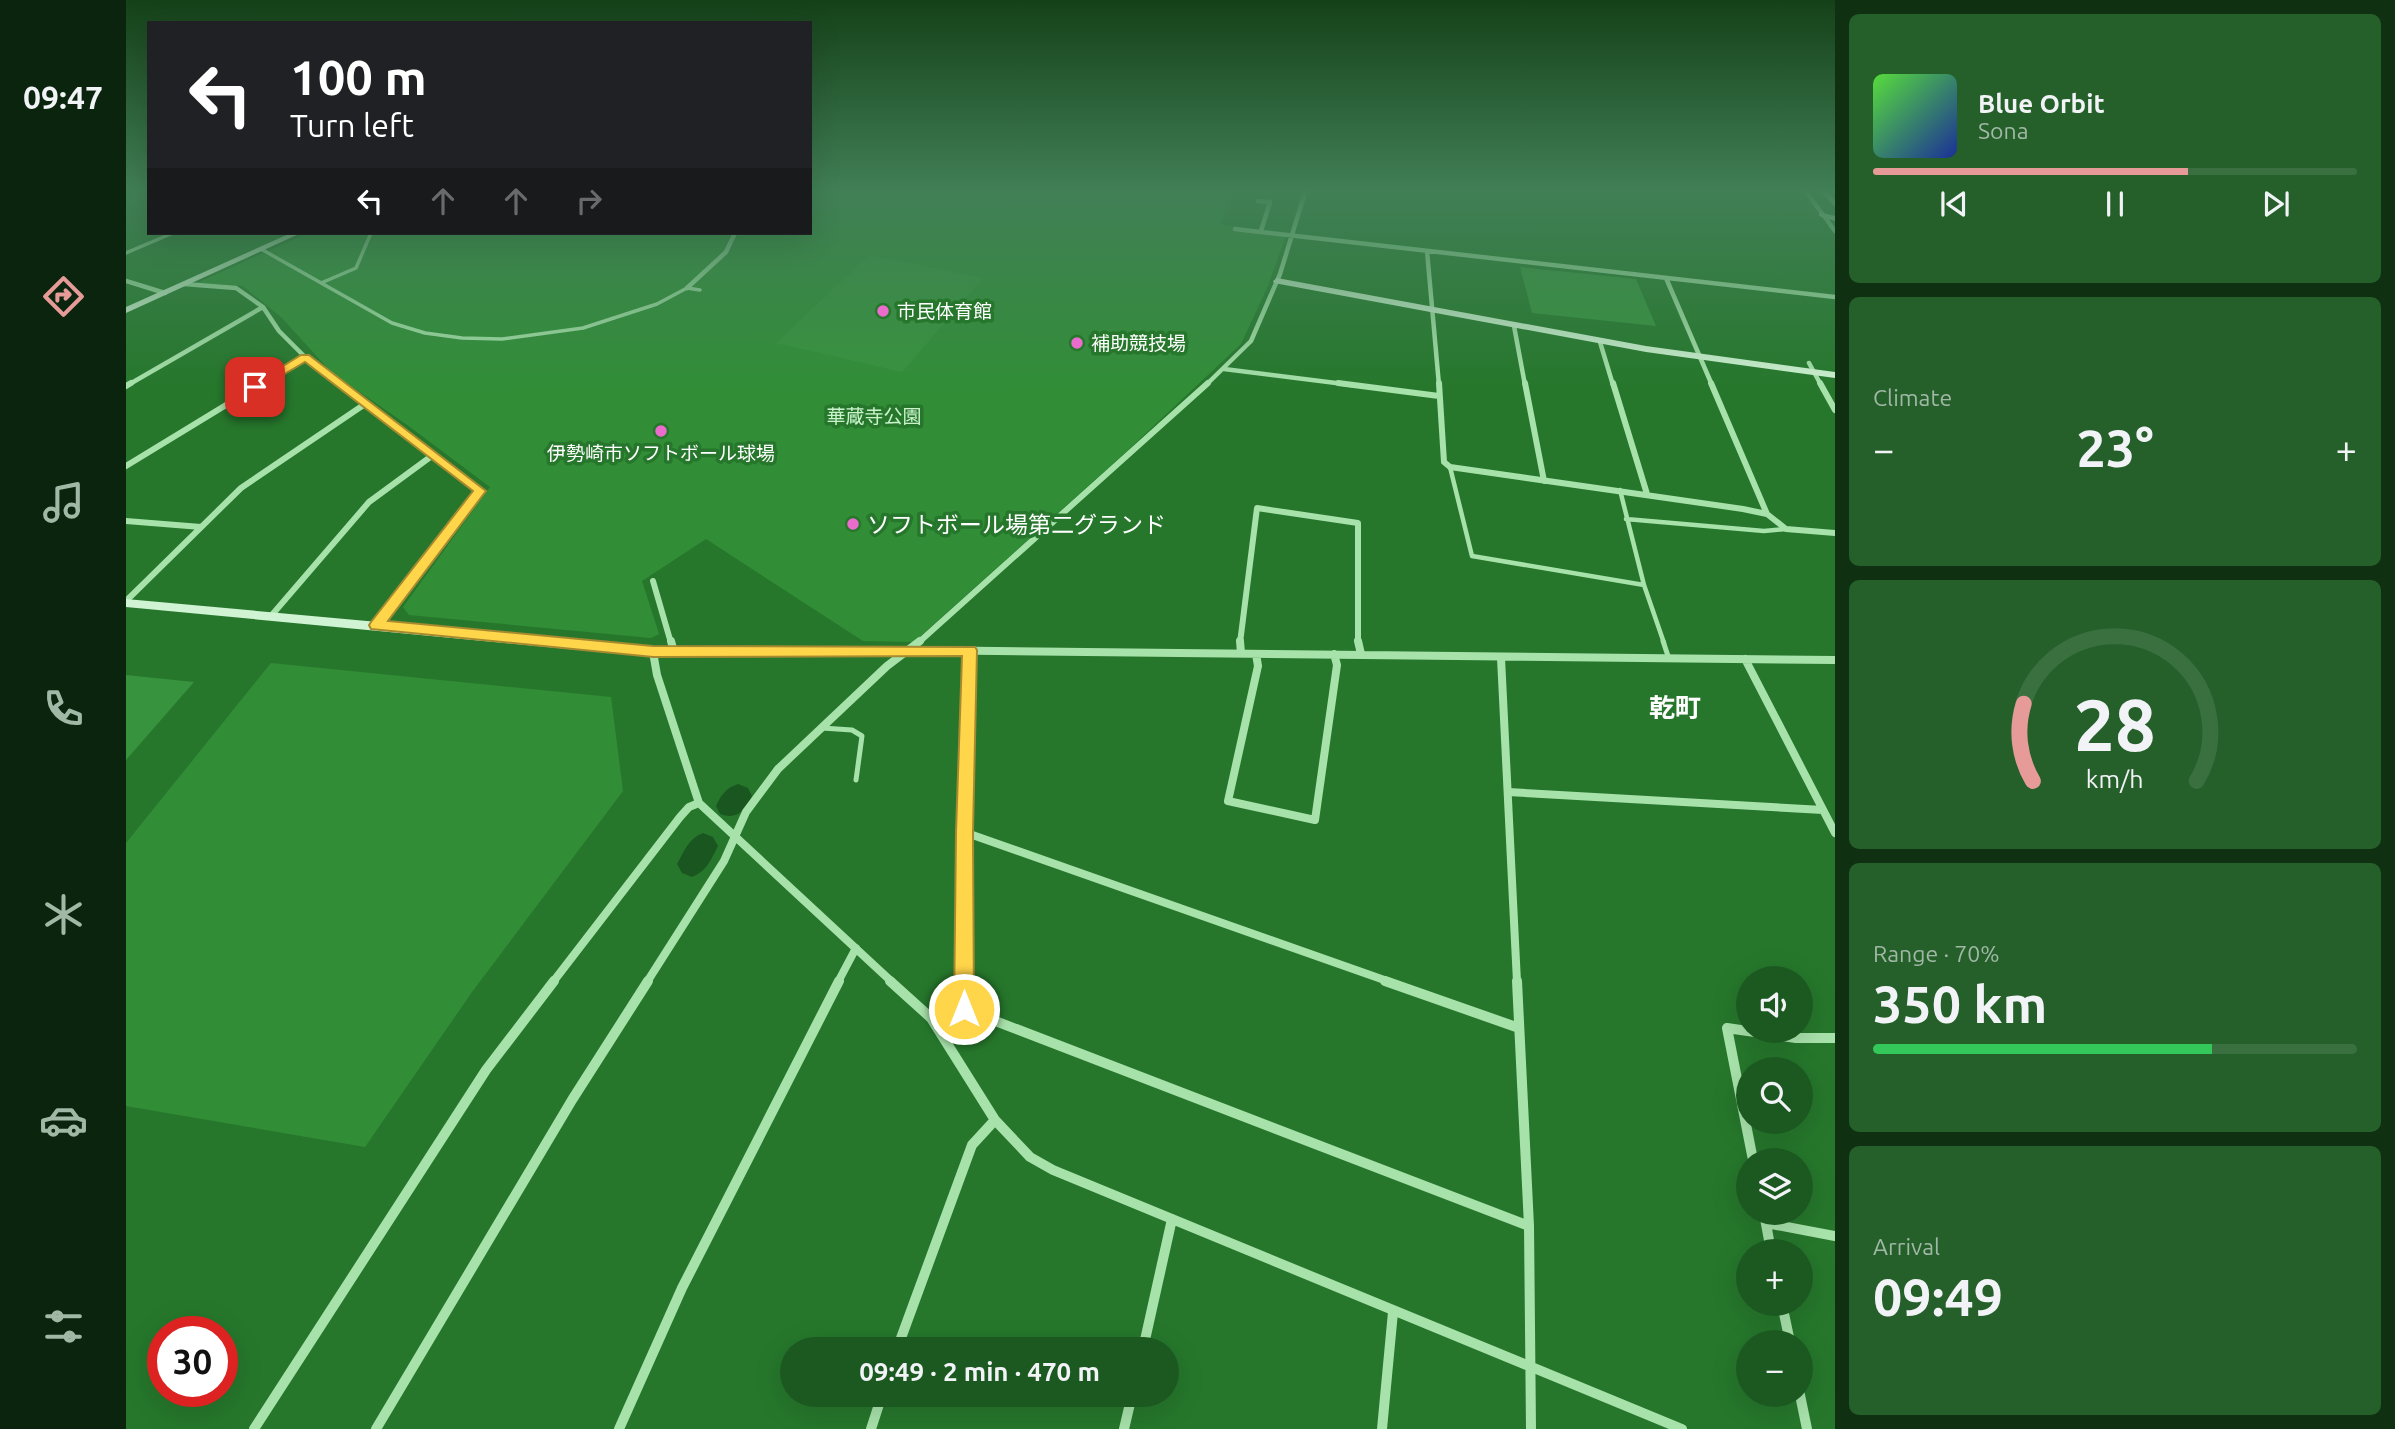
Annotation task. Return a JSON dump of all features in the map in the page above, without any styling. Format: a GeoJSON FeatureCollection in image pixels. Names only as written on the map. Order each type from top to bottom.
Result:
{"type":"FeatureCollection","features":[{"type":"Feature","properties":{"kind":"street"},"geometry":{"type":"LineString","coordinates":[[126,310],[246,256]]}},
{"type":"Feature","properties":{"kind":"street"},"geometry":{"type":"LineString","coordinates":[[687,288],[722,256]]}},
{"type":"Feature","properties":{"kind":"street"},"geometry":{"type":"LineString","coordinates":[[376,1429],[572,1100],[724,861],[747,812],[778,769],[818,728],[930,634],[1224,369],[1251,341],[1286,256]]}},
{"type":"Feature","properties":{"kind":"street"},"geometry":{"type":"LineString","coordinates":[[1428,256],[1434,308],[1444,462],[1450,467],[1647,494],[1767,514]]}},
{"type":"Feature","properties":{"kind":"street"},"geometry":{"type":"LineString","coordinates":[[1468,256],[1835,297]]}},
{"type":"Feature","properties":{"kind":"street"},"geometry":{"type":"LineString","coordinates":[[1278,278],[1434,308],[1698,353]]}},
{"type":"Feature","properties":{"kind":"street"},"geometry":{"type":"LineString","coordinates":[[1666,278],[1767,514],[1786,529],[1835,533]]}},
{"type":"Feature","properties":{"kind":"street"},"geometry":{"type":"LineString","coordinates":[[126,281],[165,293]]}},
{"type":"Feature","properties":{"kind":"street"},"geometry":{"type":"LineString","coordinates":[[184,284],[236,288],[263,307],[279,331],[305,357],[480,491],[376,625]]}},
{"type":"Feature","properties":{"kind":"street"},"geometry":{"type":"LineString","coordinates":[[126,386],[263,307]]}},
{"type":"Feature","properties":{"kind":"street"},"geometry":{"type":"LineString","coordinates":[[1434,308],[1600,342],[1812,368],[1835,375]]}},
{"type":"Feature","properties":{"kind":"street"},"geometry":{"type":"LineString","coordinates":[[1514,326],[1544,481]]}},
{"type":"Feature","properties":{"kind":"street"},"geometry":{"type":"LineString","coordinates":[[1600,342],[1647,494]]}},
{"type":"Feature","properties":{"kind":"street"},"geometry":{"type":"LineString","coordinates":[[126,466],[305,357]]}},
{"type":"Feature","properties":{"kind":"street"},"geometry":{"type":"LineString","coordinates":[[1812,368],[1835,366]]}},
{"type":"Feature","properties":{"kind":"street"},"geometry":{"type":"LineString","coordinates":[[1812,368],[1835,410]]}},
{"type":"Feature","properties":{"kind":"street"},"geometry":{"type":"LineString","coordinates":[[1224,369],[1439,396]]}},
{"type":"Feature","properties":{"kind":"street"},"geometry":{"type":"LineString","coordinates":[[126,602],[242,488],[365,404]]}},
{"type":"Feature","properties":{"kind":"street"},"geometry":{"type":"LineString","coordinates":[[271,616],[369,502],[433,455]]}},
{"type":"Feature","properties":{"kind":"street"},"geometry":{"type":"LineString","coordinates":[[1241,653],[1240,641],[1257,508],[1358,523],[1358,642],[1361,654]]}},
{"type":"Feature","properties":{"kind":"street"},"geometry":{"type":"LineString","coordinates":[[126,521],[201,527]]}},
{"type":"Feature","properties":{"kind":"street"},"geometry":{"type":"LineString","coordinates":[[653,581],[674,652]]}},
{"type":"Feature","properties":{"kind":"street"},"geometry":{"type":"LineString","coordinates":[[126,602],[653,652],[970,650],[1835,660]]}},
{"type":"Feature","properties":{"kind":"street"},"geometry":{"type":"LineString","coordinates":[[970,650],[964,832],[964,1009],[1529,1226]]}},
{"type":"Feature","properties":{"kind":"street"},"geometry":{"type":"LineString","coordinates":[[653,652],[657,675],[699,803],[931,1018],[995,1120],[1030,1157],[1053,1170],[1682,1429]]}},
{"type":"Feature","properties":{"kind":"street"},"geometry":{"type":"LineString","coordinates":[[1256,654],[1258,666],[1228,801],[1315,820],[1337,665],[1334,654]]}},
{"type":"Feature","properties":{"kind":"street"},"geometry":{"type":"LineString","coordinates":[[1501,658],[1529,1226],[1531,1429]]}},
{"type":"Feature","properties":{"kind":"street"},"geometry":{"type":"LineString","coordinates":[[1745,659],[1835,833]]}},
{"type":"Feature","properties":{"kind":"street"},"geometry":{"type":"LineString","coordinates":[[1508,792],[1823,810]]}},
{"type":"Feature","properties":{"kind":"street"},"geometry":{"type":"LineString","coordinates":[[254,1429],[486,1070],[680,817],[689,807],[699,803]]}},
{"type":"Feature","properties":{"kind":"street"},"geometry":{"type":"LineString","coordinates":[[964,832],[1519,1028]]}},
{"type":"Feature","properties":{"kind":"street"},"geometry":{"type":"LineString","coordinates":[[619,1429],[682,1288],[856,948]]}},
{"type":"Feature","properties":{"kind":"street"},"geometry":{"type":"LineString","coordinates":[[1751,1148],[1727,1028],[1796,1038],[1835,1038]]}},
{"type":"Feature","properties":{"kind":"street"},"geometry":{"type":"LineString","coordinates":[[901,1337],[972,1145],[995,1120]]}},
{"type":"Feature","properties":{"kind":"street"},"geometry":{"type":"LineString","coordinates":[[1146,1337],[1171,1219]]}},
{"type":"Feature","properties":{"kind":"street"},"geometry":{"type":"LineString","coordinates":[[1792,1225],[1835,1236]]}},
{"type":"Feature","properties":{"kind":"street"},"geometry":{"type":"LineString","coordinates":[[1382,1429],[1393,1311]]}},
{"type":"Feature","properties":{"kind":"street"},"geometry":{"type":"LineString","coordinates":[[871,1429],[878,1407]]}},
{"type":"Feature","properties":{"kind":"street"},"geometry":{"type":"LineString","coordinates":[[1124,1429],[1129,1407]]}},
{"type":"Feature","properties":{"kind":"street"},"geometry":{"type":"LineString","coordinates":[[1802,1407],[1807,1429]]}},
{"type":"Feature","properties":{"kind":"lane"},"geometry":{"type":"LineString","coordinates":[[273,256],[390,322],[421,333],[456,339],[495,339],[590,326],[630,315],[663,302],[687,288],[700,290]]}},
{"type":"Feature","properties":{"kind":"lane"},"geometry":{"type":"LineString","coordinates":[[321,283],[356,268],[361,256]]}},
{"type":"Feature","properties":{"kind":"lane"},"geometry":{"type":"LineString","coordinates":[[1450,467],[1472,556],[1644,585]]}},
{"type":"Feature","properties":{"kind":"lane"},"geometry":{"type":"LineString","coordinates":[[1620,490],[1644,585],[1669,659]]}},
{"type":"Feature","properties":{"kind":"lane"},"geometry":{"type":"LineString","coordinates":[[1626,519],[1764,531],[1786,529]]}},
{"type":"Feature","properties":{"kind":"lane"},"geometry":{"type":"LineString","coordinates":[[818,728],[852,730],[862,736],[856,780]]}},
{"type":"Feature","properties":{"kind":"green space","name":"華蔵寺公園"},"geometry":{"type":"Polygon","coordinates":[[[258,256],[1279,256],[1241,344],[1127,451],[914,642],[863,641],[706,539],[642,581],[659,634],[651,638],[409,615],[403,607],[490,487],[331,372],[282,318],[243,286],[197,283],[258,256]]]}},
{"type":"Feature","properties":{"kind":"green space"},"geometry":{"type":"Polygon","coordinates":[[[271,663],[611,697],[623,791],[472,992],[365,1147],[126,1106],[126,843],[271,663]]]}},
{"type":"Feature","properties":{"kind":"building","name":"市民体育館"},"geometry":{"type":"Polygon","coordinates":[[[868,256],[983,278],[902,372],[776,343],[868,256]]]}},
{"type":"Feature","properties":{"kind":"building"},"geometry":{"type":"Polygon","coordinates":[[[1520,267],[1636,279],[1656,326],[1532,313],[1520,267]]]}},
{"type":"Feature","properties":{"kind":"building"},"geometry":{"type":"Polygon","coordinates":[[[126,675],[194,682],[126,760],[126,675]]]}},
{"type":"Feature","properties":{"kind":"waterway"},"geometry":{"type":"LineString","coordinates":[[730,806],[738,796]]}},
{"type":"Feature","properties":{"kind":"waterway"},"geometry":{"type":"LineString","coordinates":[[692,864],[703,846]]}},
{"type":"Feature","properties":{"kind":"place","name":"市民体育館"},"geometry":{"type":"Point","coordinates":[883,311]}},
{"type":"Feature","properties":{"kind":"place","name":"補助競技場"},"geometry":{"type":"Point","coordinates":[1077,343]}},
{"type":"Feature","properties":{"kind":"place","name":"伊勢崎市ソフトボール球場"},"geometry":{"type":"Point","coordinates":[661,431]}},
{"type":"Feature","properties":{"kind":"place","name":"ソフトボール場第二グランド"},"geometry":{"type":"Point","coordinates":[853,524]}},
{"type":"Feature","properties":{"kind":"district","name":"乾町"},"geometry":{"type":"Point","coordinates":[1675,707]}},
{"type":"Feature","properties":{"kind":"route"},"geometry":{"type":"LineString","coordinates":[[255,387],[305,357],[480,491],[376,625],[653,652],[970,650],[964,832],[964,1009]]}}]}
